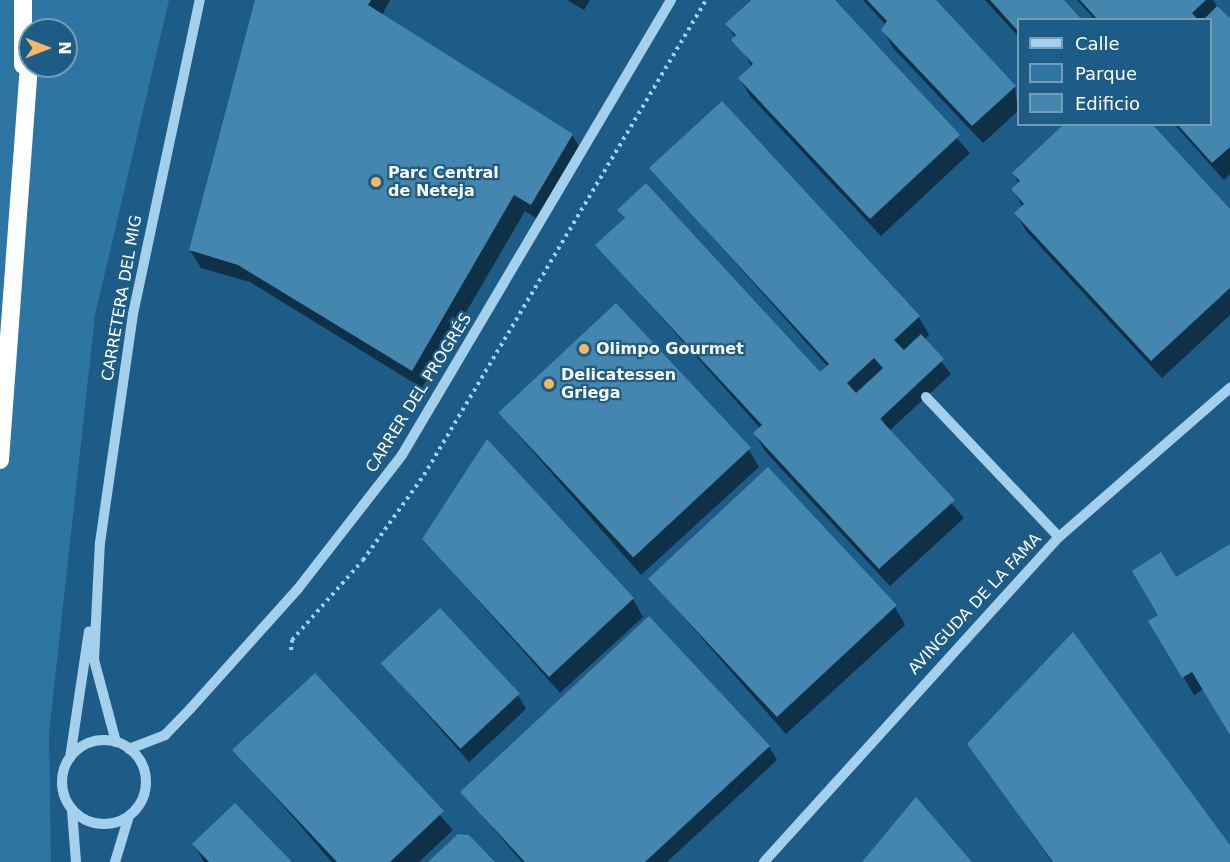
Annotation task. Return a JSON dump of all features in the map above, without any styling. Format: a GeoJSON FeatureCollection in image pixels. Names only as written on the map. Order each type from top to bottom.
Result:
{"type":"FeatureCollection","features":[{"type":"Feature","properties":{"kind":"highway"},"geometry":{"type":"LineString","coordinates":[[22,123],[23,0]]}},
{"type":"Feature","properties":{"kind":"highway"},"geometry":{"type":"LineString","coordinates":[[33,18],[35,0]]}},
{"type":"Feature","properties":{"kind":"highway"},"geometry":{"type":"LineString","coordinates":[[0,460],[22,123],[27,78]]}},
{"type":"Feature","properties":{"kind":"street","name":"CARRETERA DEL MIG"},"geometry":{"type":"LineString","coordinates":[[70,758],[94,604],[133,314],[200,0]]}},
{"type":"Feature","properties":{"kind":"street","name":"CARRER DEL PROGRÉS"},"geometry":{"type":"LineString","coordinates":[[129,749],[165,735],[191,708],[297,590],[396,463],[671,0]]}},
{"type":"Feature","properties":{"kind":"street","name":"AVINGUDA DE LA FAMA"},"geometry":{"type":"LineString","coordinates":[[764,862],[1059,537],[1230,388]]}},
{"type":"Feature","properties":{"kind":"street"},"geometry":{"type":"LineString","coordinates":[[926,397],[1059,537]]}},
{"type":"Feature","properties":{"kind":"street","name":"CARRETERA DEL MIG"},"geometry":{"type":"LineString","coordinates":[[94,604],[98,686],[116,742]]}},
{"type":"Feature","properties":{"kind":"street"},"geometry":{"type":"LineString","coordinates":[[76,862],[72,810],[62,784],[70,758],[86,745],[116,742],[129,749],[146,782],[129,816],[115,862]]}},
{"type":"Feature","properties":{"kind":"street"},"geometry":{"type":"LineString","coordinates":[[72,810],[100,824],[129,816]]}},
{"type":"Feature","properties":{"kind":"path"},"geometry":{"type":"LineString","coordinates":[[291,650],[292,640],[363,560],[429,466],[706,0]]}},
{"type":"Feature","properties":{"kind":"green space"},"geometry":{"type":"Polygon","coordinates":[[[0,0],[169,0],[95,315],[49,734],[51,862],[0,862],[0,0]]]}},
{"type":"Feature","properties":{"kind":"building","name":"Parc Central de Neteja"},"geometry":{"type":"Polygon","coordinates":[[[255,0],[371,0],[368,5],[573,134],[531,205],[514,195],[412,371],[238,265],[189,250],[255,0]]]}},
{"type":"Feature","properties":{"kind":"building"},"geometry":{"type":"Polygon","coordinates":[[[751,0],[835,0],[960,135],[870,219],[738,78],[753,64],[731,40],[736,35],[725,24],[751,0]]]}},
{"type":"Feature","properties":{"kind":"building"},"geometry":{"type":"Polygon","coordinates":[[[867,0],[936,0],[1016,86],[972,126],[881,30],[887,21],[867,0]]]}},
{"type":"Feature","properties":{"kind":"building"},"geometry":{"type":"Polygon","coordinates":[[[990,0],[1064,0],[1080,18],[1017,18],[1017,30],[990,0]]]}},
{"type":"Feature","properties":{"kind":"building"},"geometry":{"type":"Polygon","coordinates":[[[1080,0],[1206,0],[1192,13],[1196,18],[1096,18],[1080,0]]]}},
{"type":"Feature","properties":{"kind":"building"},"geometry":{"type":"Polygon","coordinates":[[[1217,6],[1230,18],[1230,147],[1212,163],[1179,126],[1212,126],[1212,18],[1205,18],[1217,6]]]}},
{"type":"Feature","properties":{"kind":"building"},"geometry":{"type":"Polygon","coordinates":[[[722,101],[920,316],[894,340],[904,350],[921,334],[944,359],[880,419],[955,500],[879,569],[753,433],[762,425],[595,245],[625,218],[617,210],[646,183],[820,372],[829,364],[649,168],[722,101]],[[874,358],[847,383],[856,393],[883,368],[874,358]]]}},
{"type":"Feature","properties":{"kind":"building"},"geometry":{"type":"Polygon","coordinates":[[[1062,126],[1154,126],[1230,209],[1230,288],[1151,361],[1014,213],[1024,204],[1011,189],[1020,181],[1012,173],[1062,126]]]}},
{"type":"Feature","properties":{"kind":"building"},"geometry":{"type":"Polygon","coordinates":[[[616,303],[751,448],[633,558],[498,413],[616,303]]]}},
{"type":"Feature","properties":{"kind":"building"},"geometry":{"type":"Polygon","coordinates":[[[487,439],[634,598],[549,677],[422,539],[487,439]]]}},
{"type":"Feature","properties":{"kind":"building"},"geometry":{"type":"Polygon","coordinates":[[[768,467],[897,605],[777,717],[648,579],[768,467]]]}},
{"type":"Feature","properties":{"kind":"building"},"geometry":{"type":"Polygon","coordinates":[[[1230,544],[1230,735],[1192,672],[1182,678],[1148,621],[1158,615],[1132,571],[1161,552],[1176,577],[1230,544]]]}},
{"type":"Feature","properties":{"kind":"building"},"geometry":{"type":"Polygon","coordinates":[[[440,608],[520,694],[461,749],[381,663],[440,608]]]}},
{"type":"Feature","properties":{"kind":"building"},"geometry":{"type":"Polygon","coordinates":[[[649,616],[770,746],[645,862],[525,862],[460,792],[649,616]]]}},
{"type":"Feature","properties":{"kind":"building"},"geometry":{"type":"Polygon","coordinates":[[[1073,632],[1230,845],[1230,862],[1053,862],[967,744],[1073,632]]]}},
{"type":"Feature","properties":{"kind":"building"},"geometry":{"type":"Polygon","coordinates":[[[315,673],[444,811],[390,862],[337,862],[232,750],[315,673]]]}},
{"type":"Feature","properties":{"kind":"building"},"geometry":{"type":"Polygon","coordinates":[[[916,797],[972,862],[862,862],[916,797]]]}},
{"type":"Feature","properties":{"kind":"building"},"geometry":{"type":"Polygon","coordinates":[[[235,803],[292,862],[209,862],[192,844],[235,803]]]}},
{"type":"Feature","properties":{"kind":"building"},"geometry":{"type":"Polygon","coordinates":[[[458,834],[469,835],[495,862],[428,862],[458,834]]]}},
{"type":"Feature","properties":{"kind":"place","name":"Parc Central de Neteja"},"geometry":{"type":"Point","coordinates":[376,182]}},
{"type":"Feature","properties":{"kind":"place","name":"Olimpo Gourmet"},"geometry":{"type":"Point","coordinates":[584,349]}},
{"type":"Feature","properties":{"kind":"place","name":"Delicatessen Griega"},"geometry":{"type":"Point","coordinates":[549,384]}}]}
